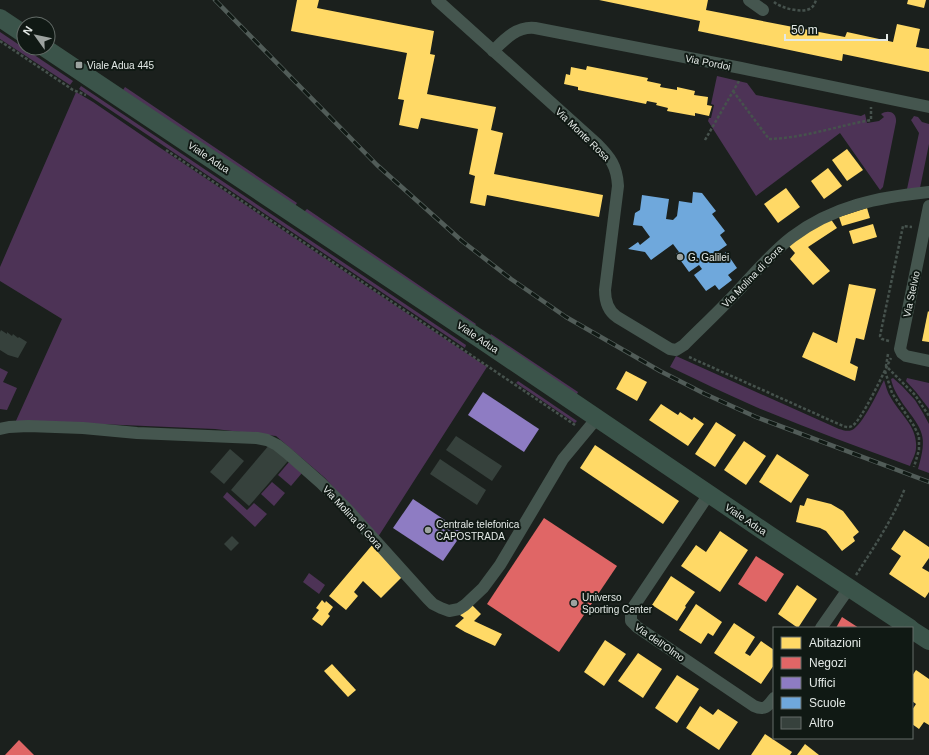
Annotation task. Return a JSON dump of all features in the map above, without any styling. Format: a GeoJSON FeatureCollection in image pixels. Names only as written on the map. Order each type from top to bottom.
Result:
{"type":"FeatureCollection","features":[{"type":"Feature","properties":{"kind":"main road"},"geometry":{"type":"LineString","coordinates":[[0,18],[16,29]]}},
{"type":"Feature","properties":{"kind":"main road","name":"Viale Adua"},"geometry":{"type":"LineString","coordinates":[[56,56],[592,424],[709,494],[908,627]]}},
{"type":"Feature","properties":{"kind":"main road","name":"Viale Adua"},"geometry":{"type":"LineString","coordinates":[[913,630],[929,641]]}},
{"type":"Feature","properties":{"kind":"street","name":"Via Monte Rosa"},"geometry":{"type":"LineString","coordinates":[[437,0],[597,144],[613,162],[618,186],[605,299],[611,312],[617,317],[668,348],[676,350]]}},
{"type":"Feature","properties":{"kind":"street"},"geometry":{"type":"LineString","coordinates":[[749,0],[763,10]]}},
{"type":"Feature","properties":{"kind":"street","name":"Via Pordoi"},"geometry":{"type":"LineString","coordinates":[[493,51],[514,32],[530,27],[741,68],[929,107]]}},
{"type":"Feature","properties":{"kind":"street","name":"Via Molina di Gora"},"geometry":{"type":"LineString","coordinates":[[676,350],[684,345],[725,304],[774,252],[793,236],[807,227],[834,213],[862,203],[888,197],[929,192]]}},
{"type":"Feature","properties":{"kind":"street","name":"Via Stelvio"},"geometry":{"type":"LineString","coordinates":[[900,349],[926,237],[929,206]]}},
{"type":"Feature","properties":{"kind":"street"},"geometry":{"type":"LineString","coordinates":[[900,349],[906,356],[929,361]]}},
{"type":"Feature","properties":{"kind":"street","name":"Via Molina di Gora"},"geometry":{"type":"LineString","coordinates":[[0,429],[28,426],[83,428],[137,433],[257,438],[267,440],[287,452],[321,483],[347,509],[428,600],[437,607],[449,611],[459,609],[465,605],[480,592],[491,578],[520,533],[563,459],[592,424]]}},
{"type":"Feature","properties":{"kind":"street","name":"Via dell'Olmo"},"geometry":{"type":"LineString","coordinates":[[709,494],[634,606],[630,613],[631,622],[754,706],[759,708],[765,707],[773,699]]}},
{"type":"Feature","properties":{"kind":"street"},"geometry":{"type":"LineString","coordinates":[[822,627],[849,588]]}},
{"type":"Feature","properties":{"kind":"path"},"geometry":{"type":"LineString","coordinates":[[770,0],[782,7],[796,10],[808,10],[812,8],[816,0]]}},
{"type":"Feature","properties":{"kind":"path"},"geometry":{"type":"LineString","coordinates":[[0,41],[73,90],[90,98]]}},
{"type":"Feature","properties":{"kind":"path"},"geometry":{"type":"LineString","coordinates":[[705,140],[739,81],[741,68]]}},
{"type":"Feature","properties":{"kind":"path"},"geometry":{"type":"LineString","coordinates":[[733,92],[769,139],[780,139],[816,133],[871,120],[872,95]]}},
{"type":"Feature","properties":{"kind":"path"},"geometry":{"type":"LineString","coordinates":[[161,146],[563,417],[592,424]]}},
{"type":"Feature","properties":{"kind":"path"},"geometry":{"type":"LineString","coordinates":[[676,350],[848,427],[857,422],[892,358],[900,349]]}},
{"type":"Feature","properties":{"kind":"path"},"geometry":{"type":"LineString","coordinates":[[885,371],[892,393],[919,436],[919,450],[914,467]]}},
{"type":"Feature","properties":{"kind":"path"},"geometry":{"type":"LineString","coordinates":[[849,588],[889,523],[906,488]]}},
{"type":"Feature","properties":{"kind":"shaded area"},"geometry":{"type":"Polygon","coordinates":[[[0,32],[16,43],[16,50],[0,39],[0,32]]]}},
{"type":"Feature","properties":{"kind":"shaded area"},"geometry":{"type":"Polygon","coordinates":[[[26,56],[36,56],[73,81],[70,85],[26,56]]]}},
{"type":"Feature","properties":{"kind":"shaded area"},"geometry":{"type":"Polygon","coordinates":[[[717,76],[747,83],[756,95],[861,116],[865,114],[867,123],[879,121],[884,117],[881,114],[887,112],[894,114],[896,122],[883,187],[880,190],[840,133],[756,196],[708,121],[709,118],[711,118],[714,105],[711,104],[717,76]]]}},
{"type":"Feature","properties":{"kind":"shaded area"},"geometry":{"type":"Polygon","coordinates":[[[81,86],[466,345],[465,348],[79,89],[81,86]]]}},
{"type":"Feature","properties":{"kind":"shaded area"},"geometry":{"type":"Polygon","coordinates":[[[125,87],[297,203],[295,206],[123,90],[125,87]]]}},
{"type":"Feature","properties":{"kind":"shaded area"},"geometry":{"type":"Polygon","coordinates":[[[76,92],[487,367],[378,537],[325,478],[276,436],[215,429],[99,424],[15,423],[62,319],[0,281],[0,267],[76,92]]]}},
{"type":"Feature","properties":{"kind":"shaded area"},"geometry":{"type":"Polygon","coordinates":[[[914,116],[918,117],[922,122],[929,124],[929,144],[920,188],[907,189],[919,133],[911,120],[914,116]]]}},
{"type":"Feature","properties":{"kind":"shaded area"},"geometry":{"type":"Polygon","coordinates":[[[307,209],[476,324],[474,327],[304,212],[307,209]]]}},
{"type":"Feature","properties":{"kind":"shaded area"},"geometry":{"type":"Polygon","coordinates":[[[491,334],[578,392],[576,396],[489,337],[491,334]]]}},
{"type":"Feature","properties":{"kind":"shaded area"},"geometry":{"type":"Polygon","coordinates":[[[676,356],[839,429],[847,431],[852,430],[861,422],[884,380],[890,396],[908,421],[914,434],[916,440],[915,455],[910,466],[775,415],[670,367],[676,356]]]}},
{"type":"Feature","properties":{"kind":"shaded area"},"geometry":{"type":"Polygon","coordinates":[[[0,368],[8,372],[3,382],[17,388],[7,410],[0,409],[0,368]]]}},
{"type":"Feature","properties":{"kind":"shaded area"},"geometry":{"type":"Polygon","coordinates":[[[893,378],[915,400],[929,424],[929,473],[918,469],[923,448],[922,434],[896,392],[891,379],[893,378]]]}},
{"type":"Feature","properties":{"kind":"shaded area"},"geometry":{"type":"Polygon","coordinates":[[[907,378],[929,383],[929,409],[906,381],[907,378]]]}},
{"type":"Feature","properties":{"kind":"shaded area"},"geometry":{"type":"Polygon","coordinates":[[[518,381],[577,421],[575,423],[516,383],[518,381]]]}},
{"type":"Feature","properties":{"kind":"shaded area"},"geometry":{"type":"Polygon","coordinates":[[[289,462],[302,473],[291,486],[278,475],[289,462]]]}},
{"type":"Feature","properties":{"kind":"shaded area"},"geometry":{"type":"Polygon","coordinates":[[[272,482],[285,493],[274,506],[261,494],[272,482]]]}},
{"type":"Feature","properties":{"kind":"shaded area"},"geometry":{"type":"Polygon","coordinates":[[[227,492],[247,510],[254,503],[267,514],[255,527],[223,497],[227,492]]]}},
{"type":"Feature","properties":{"kind":"shaded area"},"geometry":{"type":"Polygon","coordinates":[[[309,573],[325,585],[319,594],[303,582],[309,573]]]}},
{"type":"Feature","properties":{"kind":"building: Abitazioni"},"geometry":{"type":"Polygon","coordinates":[[[297,0],[319,0],[317,8],[434,31],[430,54],[435,55],[427,94],[496,107],[491,130],[503,133],[494,174],[603,195],[599,217],[487,195],[485,206],[470,203],[475,176],[469,174],[478,129],[421,118],[418,129],[399,125],[404,100],[398,99],[407,53],[291,31],[297,0]]]}},
{"type":"Feature","properties":{"kind":"building: Abitazioni"},"geometry":{"type":"Polygon","coordinates":[[[599,0],[708,0],[706,10],[845,37],[847,32],[893,42],[897,24],[920,29],[916,47],[929,49],[929,72],[843,54],[842,61],[698,31],[700,21],[599,0]]]}},
{"type":"Feature","properties":{"kind":"building: Abitazioni"},"geometry":{"type":"Polygon","coordinates":[[[908,0],[926,0],[924,8],[907,4],[908,0]]]}},
{"type":"Feature","properties":{"kind":"building: Abitazioni"},"geometry":{"type":"Polygon","coordinates":[[[587,66],[648,78],[647,81],[661,84],[660,87],[677,90],[677,87],[695,91],[694,95],[708,97],[707,105],[712,106],[709,116],[695,113],[695,116],[667,111],[668,108],[656,105],[657,103],[647,101],[646,104],[578,90],[578,87],[564,84],[566,74],[570,75],[571,67],[586,70],[587,66]]]}},
{"type":"Feature","properties":{"kind":"building: Abitazioni"},"geometry":{"type":"Polygon","coordinates":[[[847,149],[863,170],[847,181],[832,160],[847,149]]]}},
{"type":"Feature","properties":{"kind":"building: Abitazioni"},"geometry":{"type":"Polygon","coordinates":[[[828,168],[842,186],[824,199],[811,181],[828,168]]]}},
{"type":"Feature","properties":{"kind":"building: Abitazioni"},"geometry":{"type":"Polygon","coordinates":[[[786,188],[800,207],[778,223],[764,204],[786,188]]]}},
{"type":"Feature","properties":{"kind":"building: Abitazioni"},"geometry":{"type":"Polygon","coordinates":[[[867,208],[870,218],[842,226],[839,217],[867,208]]]}},
{"type":"Feature","properties":{"kind":"building: Abitazioni"},"geometry":{"type":"Polygon","coordinates":[[[830,218],[837,228],[808,247],[830,271],[813,285],[790,259],[795,253],[788,245],[830,218]]]}},
{"type":"Feature","properties":{"kind":"building: Abitazioni"},"geometry":{"type":"Polygon","coordinates":[[[873,224],[877,237],[853,244],[849,231],[873,224]]]}},
{"type":"Feature","properties":{"kind":"building: Abitazioni"},"geometry":{"type":"Polygon","coordinates":[[[849,284],[876,289],[864,340],[856,338],[850,363],[858,367],[855,381],[802,357],[813,332],[837,343],[849,284]]]}},
{"type":"Feature","properties":{"kind":"building: Abitazioni"},"geometry":{"type":"Polygon","coordinates":[[[928,311],[929,312],[929,342],[922,341],[928,311]]]}},
{"type":"Feature","properties":{"kind":"building: Abitazioni"},"geometry":{"type":"Polygon","coordinates":[[[626,371],[647,382],[637,401],[616,389],[626,371]]]}},
{"type":"Feature","properties":{"kind":"building: Abitazioni"},"geometry":{"type":"Polygon","coordinates":[[[661,404],[678,415],[680,412],[692,420],[694,417],[704,424],[688,446],[649,420],[661,404]]]}},
{"type":"Feature","properties":{"kind":"building: Abitazioni"},"geometry":{"type":"Polygon","coordinates":[[[716,422],[736,435],[715,467],[695,454],[716,422]]]}},
{"type":"Feature","properties":{"kind":"building: Abitazioni"},"geometry":{"type":"Polygon","coordinates":[[[744,441],[766,456],[746,485],[724,470],[744,441]]]}},
{"type":"Feature","properties":{"kind":"building: Abitazioni"},"geometry":{"type":"Polygon","coordinates":[[[595,445],[679,501],[663,524],[580,468],[595,445]]]}},
{"type":"Feature","properties":{"kind":"building: Abitazioni"},"geometry":{"type":"Polygon","coordinates":[[[777,454],[809,475],[791,503],[759,482],[777,454]]]}},
{"type":"Feature","properties":{"kind":"building: Abitazioni"},"geometry":{"type":"Polygon","coordinates":[[[807,498],[831,504],[843,511],[859,532],[853,537],[855,541],[842,551],[826,531],[796,522],[800,505],[804,506],[807,498]]]}},
{"type":"Feature","properties":{"kind":"building: Abitazioni"},"geometry":{"type":"Polygon","coordinates":[[[904,530],[929,547],[929,558],[922,568],[929,572],[929,592],[925,598],[889,574],[901,556],[891,549],[904,530]]]}},
{"type":"Feature","properties":{"kind":"building: Abitazioni"},"geometry":{"type":"Polygon","coordinates":[[[720,531],[748,550],[720,592],[681,566],[696,545],[706,552],[720,531]]]}},
{"type":"Feature","properties":{"kind":"building: Abitazioni"},"geometry":{"type":"Polygon","coordinates":[[[373,544],[402,577],[381,598],[363,581],[354,592],[358,596],[346,610],[329,596],[373,544]]]}},
{"type":"Feature","properties":{"kind":"building: Abitazioni"},"geometry":{"type":"Polygon","coordinates":[[[671,576],[695,592],[677,621],[652,605],[671,576]]]}},
{"type":"Feature","properties":{"kind":"building: Abitazioni"},"geometry":{"type":"Polygon","coordinates":[[[797,585],[817,599],[799,627],[778,614],[797,585]]]}},
{"type":"Feature","properties":{"kind":"building: Abitazioni"},"geometry":{"type":"Polygon","coordinates":[[[322,600],[325,603],[326,601],[333,607],[328,614],[330,616],[322,626],[312,619],[319,610],[316,608],[322,600]]]}},
{"type":"Feature","properties":{"kind":"building: Abitazioni"},"geometry":{"type":"Polygon","coordinates":[[[471,604],[481,614],[474,621],[502,634],[495,646],[455,626],[464,618],[460,615],[471,604]]]}},
{"type":"Feature","properties":{"kind":"building: Abitazioni"},"geometry":{"type":"Polygon","coordinates":[[[696,604],[722,622],[713,636],[708,633],[701,644],[679,630],[696,604]]]}},
{"type":"Feature","properties":{"kind":"building: Abitazioni"},"geometry":{"type":"Polygon","coordinates":[[[734,623],[755,637],[745,653],[750,656],[761,641],[773,649],[773,666],[761,684],[714,653],[734,623]]]}},
{"type":"Feature","properties":{"kind":"building: Abitazioni"},"geometry":{"type":"Polygon","coordinates":[[[605,640],[626,654],[604,686],[584,672],[605,640]]]}},
{"type":"Feature","properties":{"kind":"building: Abitazioni"},"geometry":{"type":"Polygon","coordinates":[[[638,653],[662,669],[643,698],[618,681],[638,653]]]}},
{"type":"Feature","properties":{"kind":"building: Abitazioni"},"geometry":{"type":"Polygon","coordinates":[[[332,664],[356,690],[348,697],[324,671],[332,664]]]}},
{"type":"Feature","properties":{"kind":"building: Abitazioni"},"geometry":{"type":"Polygon","coordinates":[[[916,670],[929,679],[929,725],[924,722],[919,729],[913,725],[913,708],[916,704],[913,702],[913,674],[916,670]]]}},
{"type":"Feature","properties":{"kind":"building: Abitazioni"},"geometry":{"type":"Polygon","coordinates":[[[677,675],[699,689],[677,723],[655,708],[677,675]]]}},
{"type":"Feature","properties":{"kind":"building: Abitazioni"},"geometry":{"type":"Polygon","coordinates":[[[700,706],[713,715],[718,709],[738,722],[719,750],[686,728],[700,706]]]}},
{"type":"Feature","properties":{"kind":"building: Abitazioni"},"geometry":{"type":"Polygon","coordinates":[[[765,734],[792,752],[790,755],[751,755],[765,734]]]}},
{"type":"Feature","properties":{"kind":"building: Abitazioni"},"geometry":{"type":"Polygon","coordinates":[[[805,744],[819,755],[797,755],[805,744]]]}},
{"type":"Feature","properties":{"kind":"building: Negozi"},"geometry":{"type":"Polygon","coordinates":[[[544,518],[617,566],[559,652],[487,604],[544,518]]]}},
{"type":"Feature","properties":{"kind":"building: Negozi"},"geometry":{"type":"Polygon","coordinates":[[[756,556],[784,574],[766,602],[738,584],[756,556]]]}},
{"type":"Feature","properties":{"kind":"building: Negozi"},"geometry":{"type":"Polygon","coordinates":[[[842,617],[857,627],[837,627],[842,617]]]}},
{"type":"Feature","properties":{"kind":"building: Negozi"},"geometry":{"type":"Polygon","coordinates":[[[19,740],[34,755],[5,755],[19,740]]]}},
{"type":"Feature","properties":{"kind":"building: Uffici"},"geometry":{"type":"Polygon","coordinates":[[[483,392],[539,429],[524,452],[468,415],[483,392]]]}},
{"type":"Feature","properties":{"kind":"building: Uffici","name":"Centrale telefonica CAPOSTRADA"},"geometry":{"type":"Polygon","coordinates":[[[413,499],[463,532],[443,561],[393,528],[413,499]]]}},
{"type":"Feature","properties":{"kind":"building: Scuole"},"geometry":{"type":"Polygon","coordinates":[[[693,192],[702,193],[716,211],[712,214],[725,231],[720,235],[727,245],[717,252],[720,257],[726,252],[737,268],[728,275],[732,280],[719,290],[715,285],[706,291],[694,275],[702,269],[699,265],[689,272],[676,254],[679,252],[673,244],[651,260],[645,252],[628,249],[638,242],[640,245],[650,237],[642,226],[633,225],[635,213],[640,210],[642,195],[669,199],[666,219],[673,220],[677,216],[679,201],[692,203],[693,192]]]}},
{"type":"Feature","properties":{"kind":"building: Altro"},"geometry":{"type":"Polygon","coordinates":[[[1,330],[12,336],[13,334],[27,342],[18,358],[8,355],[0,350],[1,330]]]}},
{"type":"Feature","properties":{"kind":"building: Altro"},"geometry":{"type":"Polygon","coordinates":[[[456,436],[502,466],[492,481],[446,450],[456,436]]]}},
{"type":"Feature","properties":{"kind":"building: Altro"},"geometry":{"type":"Polygon","coordinates":[[[270,444],[288,461],[249,506],[231,490],[270,444]]]}},
{"type":"Feature","properties":{"kind":"building: Altro"},"geometry":{"type":"Polygon","coordinates":[[[230,449],[244,461],[224,484],[210,472],[230,449]]]}},
{"type":"Feature","properties":{"kind":"building: Altro"},"geometry":{"type":"Polygon","coordinates":[[[440,459],[486,490],[477,505],[430,474],[440,459]]]}},
{"type":"Feature","properties":{"kind":"building: Altro"},"geometry":{"type":"Polygon","coordinates":[[[232,536],[239,543],[231,551],[224,544],[232,536]]]}},
{"type":"Feature","properties":{"kind":"railway"},"geometry":{"type":"LineString","coordinates":[[215,0],[377,165],[462,241],[511,279],[566,317],[660,371],[705,394],[756,417],[929,482]]}},
{"type":"Feature","properties":{"kind":"place","name":"Viale Adua 445"},"geometry":{"type":"Point","coordinates":[79,65]}},
{"type":"Feature","properties":{"kind":"place","name":"G. Galilei"},"geometry":{"type":"Point","coordinates":[680,257]}},
{"type":"Feature","properties":{"kind":"place","name":"Centrale telefonica CAPOSTRADA"},"geometry":{"type":"Point","coordinates":[428,530]}},
{"type":"Feature","properties":{"kind":"place","name":"Universo Sporting Center"},"geometry":{"type":"Point","coordinates":[574,603]}}]}
